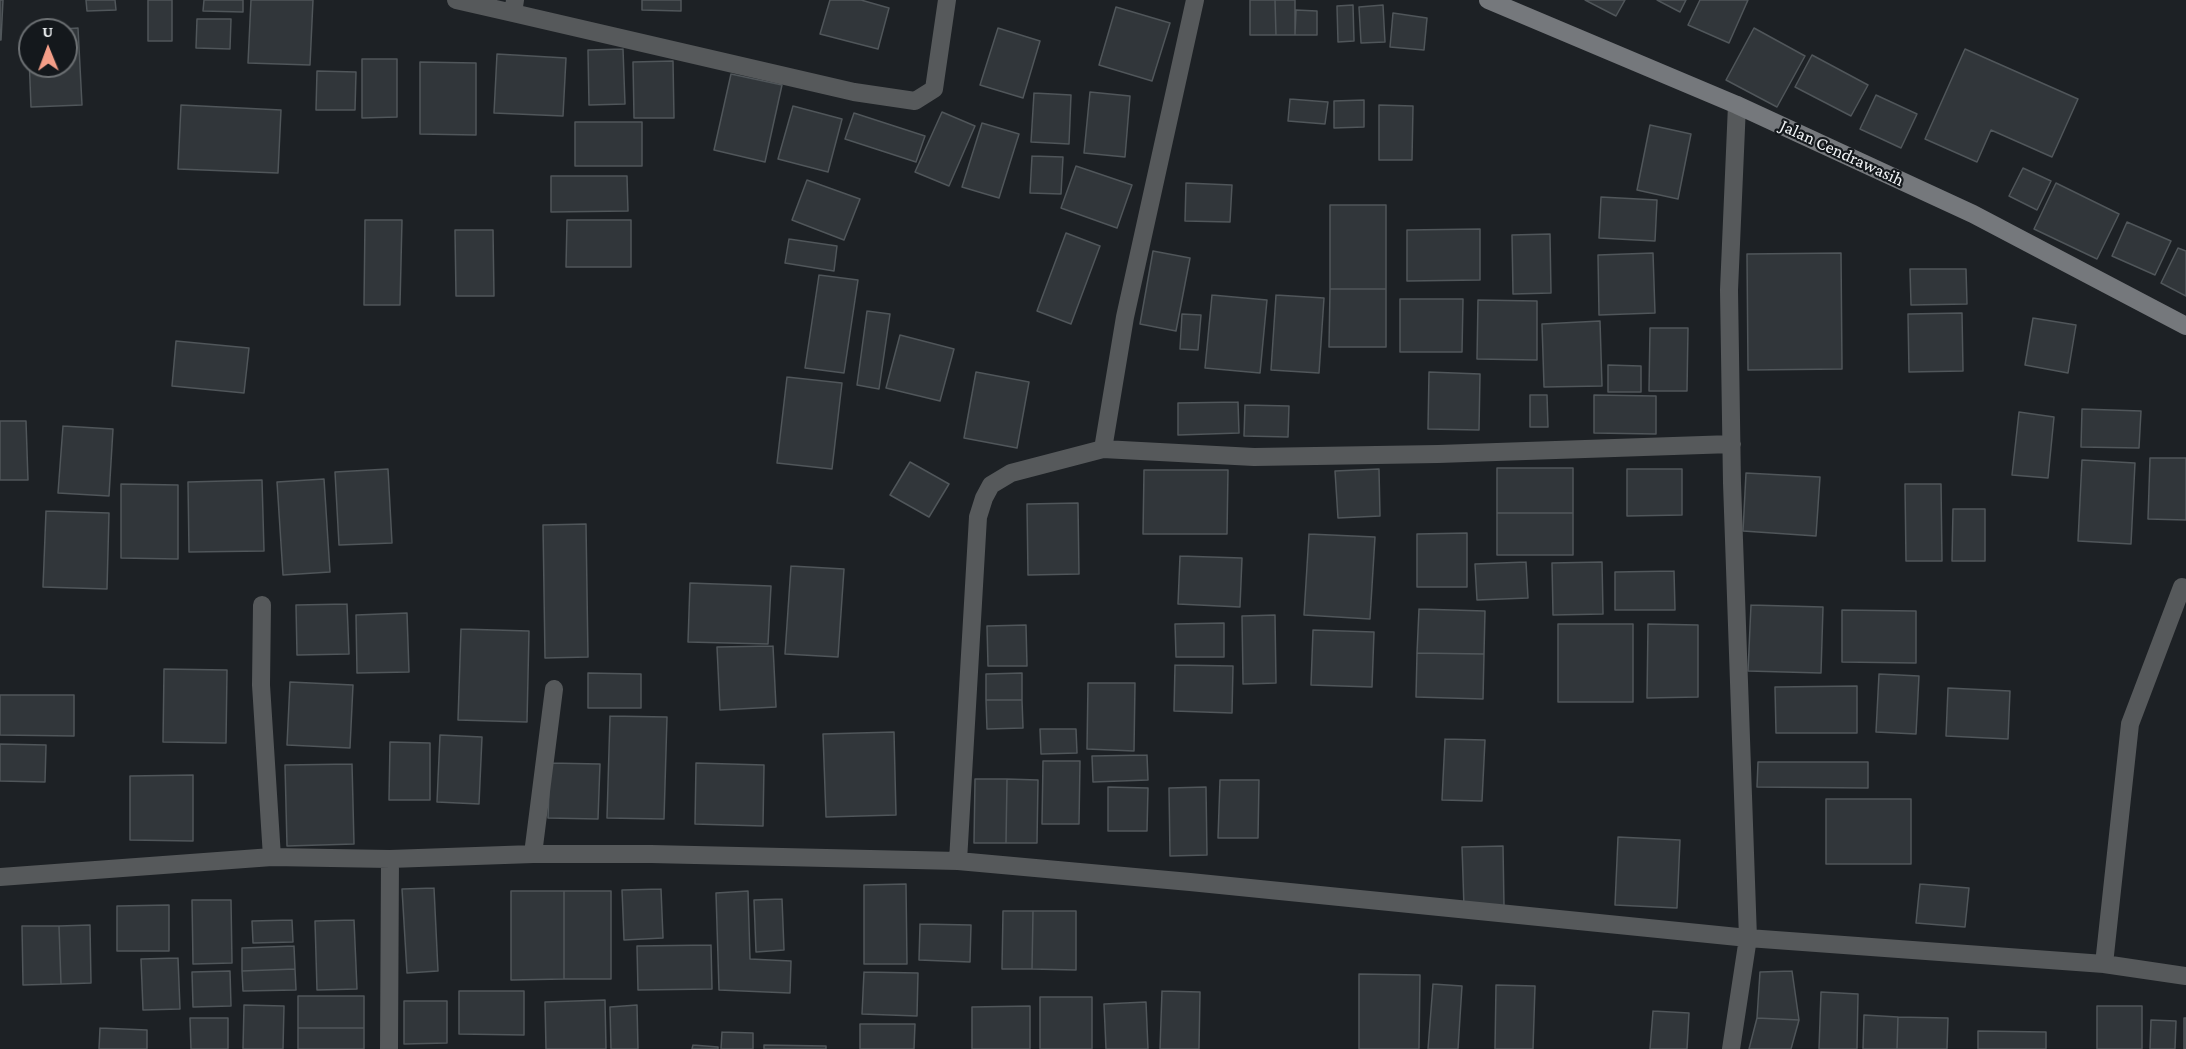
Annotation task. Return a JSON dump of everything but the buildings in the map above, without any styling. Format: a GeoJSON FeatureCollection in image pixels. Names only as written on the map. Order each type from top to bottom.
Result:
{"type":"FeatureCollection","features":[{"type":"Feature","properties":{"kind":"main road","name":"Jalan Cendrawasih"},"geometry":{"type":"LineString","coordinates":[[1488,0],[1737,105],[1973,214],[2186,326]]}},
{"type":"Feature","properties":{"kind":"street"},"geometry":{"type":"LineString","coordinates":[[456,0],[514,7],[854,92],[915,101],[934,89],[947,0]]}},
{"type":"Feature","properties":{"kind":"street"},"geometry":{"type":"LineString","coordinates":[[1102,449],[1125,317],[1195,0]]}},
{"type":"Feature","properties":{"kind":"street"},"geometry":{"type":"LineString","coordinates":[[1731,1049],[1748,938],[1729,290],[1737,105]]}},
{"type":"Feature","properties":{"kind":"street"},"geometry":{"type":"LineString","coordinates":[[958,861],[978,517],[991,485],[1011,473],[1102,449],[1254,457],[1732,444]]}},
{"type":"Feature","properties":{"kind":"street"},"geometry":{"type":"LineString","coordinates":[[2103,964],[2130,724],[2182,587]]}},
{"type":"Feature","properties":{"kind":"street"},"geometry":{"type":"LineString","coordinates":[[262,606],[261,685],[272,857]]}},
{"type":"Feature","properties":{"kind":"street"},"geometry":{"type":"LineString","coordinates":[[533,854],[554,689]]}},
{"type":"Feature","properties":{"kind":"street"},"geometry":{"type":"LineString","coordinates":[[0,877],[272,857],[390,860],[533,854],[651,854],[958,861],[1748,938],[2103,964],[2186,976]]}},
{"type":"Feature","properties":{"kind":"street"},"geometry":{"type":"LineString","coordinates":[[388,1049],[390,860]]}}]}
